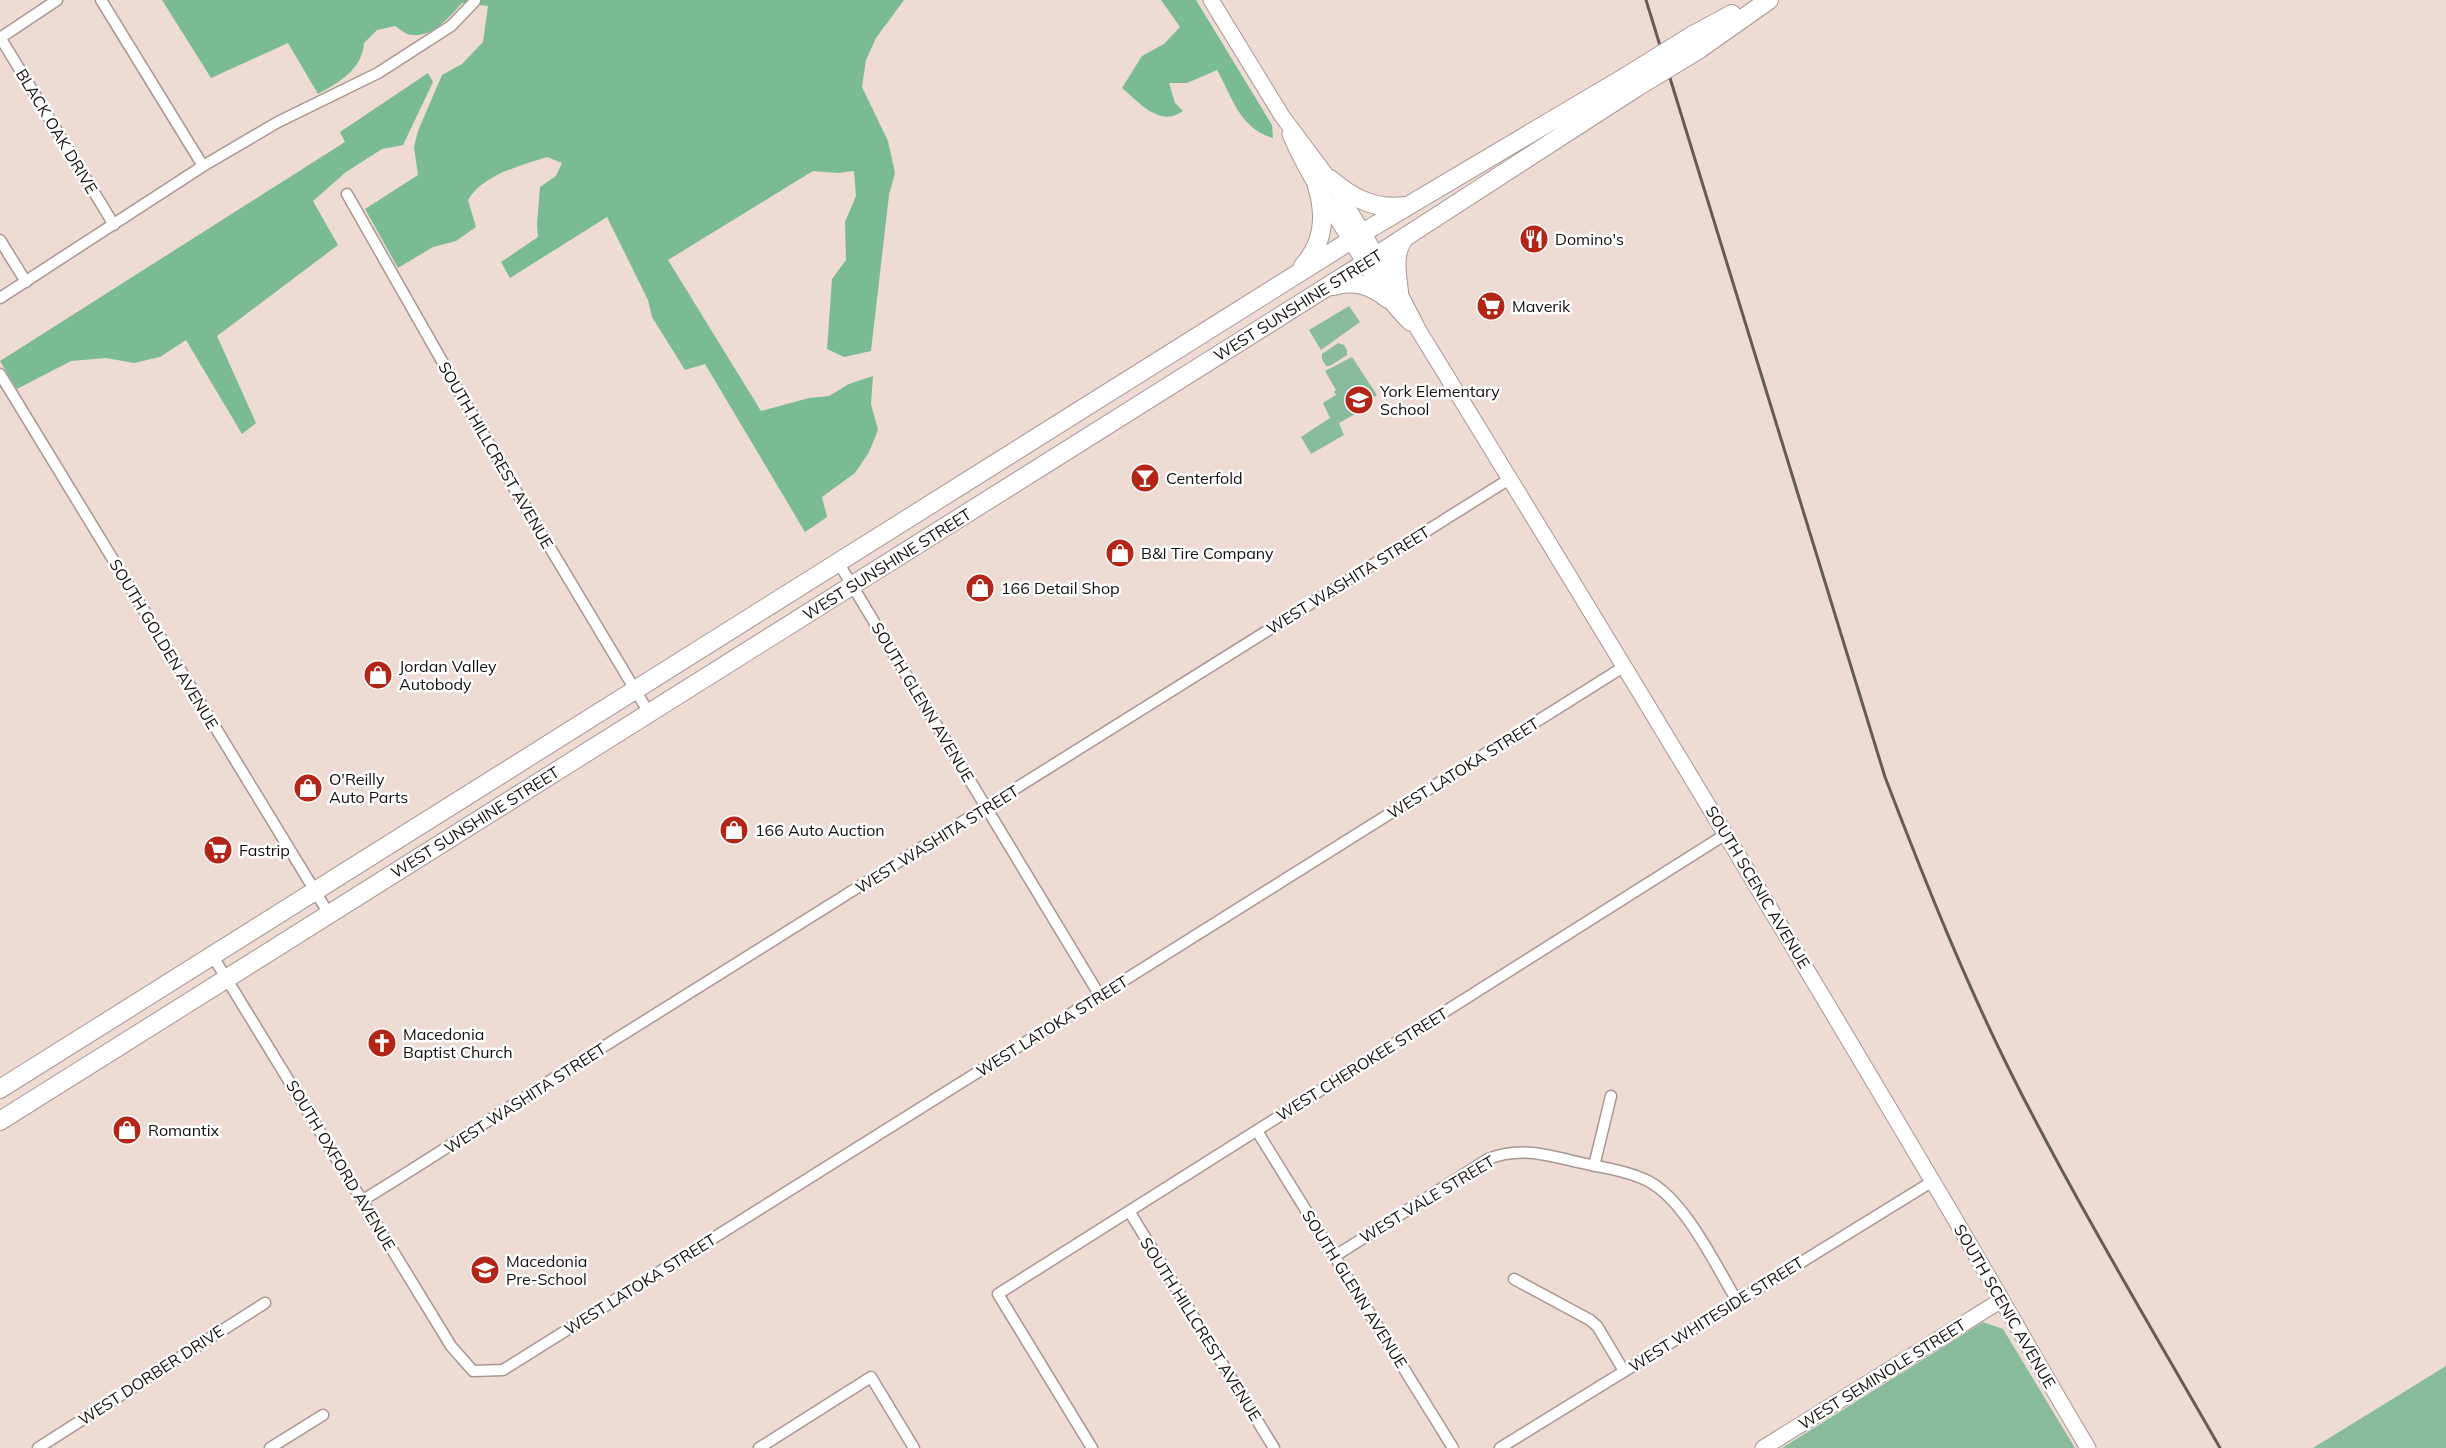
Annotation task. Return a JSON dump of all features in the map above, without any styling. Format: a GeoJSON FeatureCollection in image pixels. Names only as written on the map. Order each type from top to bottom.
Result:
{"type":"FeatureCollection","features":[{"type":"Feature","properties":{"kind":"main road","name":"SOUTH SCENIC AVENUE"},"geometry":{"type":"LineString","coordinates":[[1211,0],[1282,116],[1294,145],[1324,183],[1394,296],[1419,331],[1625,666],[1933,1181],[2000,1301],[2088,1448]]}},
{"type":"Feature","properties":{"kind":"main road","name":"WEST SUNSHINE STREET"},"geometry":{"type":"LineString","coordinates":[[1696,42],[1757,0]]}},
{"type":"Feature","properties":{"kind":"main road","name":"WEST SUNSHINE STREET"},"geometry":{"type":"LineString","coordinates":[[0,1089],[1357,236],[1634,80],[1769,0]]}},
{"type":"Feature","properties":{"kind":"main road","name":"WEST SUNSHINE STREET"},"geometry":{"type":"LineString","coordinates":[[0,1121],[1323,290],[1634,80]]}},
{"type":"Feature","properties":{"kind":"main road"},"geometry":{"type":"LineString","coordinates":[[1294,276],[1312,254],[1322,231],[1324,183],[1374,205],[1408,206]]}},
{"type":"Feature","properties":{"kind":"main road"},"geometry":{"type":"LineString","coordinates":[[1323,290],[1356,283],[1371,286],[1394,296],[1398,250],[1404,238],[1411,232]]}},
{"type":"Feature","properties":{"kind":"main road","name":"WEST SEMINOLE STREET"},"geometry":{"type":"LineString","coordinates":[[1763,1448],[2000,1301]]}},
{"type":"Feature","properties":{"kind":"street"},"geometry":{"type":"LineString","coordinates":[[0,38],[57,0]]}},
{"type":"Feature","properties":{"kind":"street"},"geometry":{"type":"LineString","coordinates":[[101,0],[203,166]]}},
{"type":"Feature","properties":{"kind":"street"},"geometry":{"type":"LineString","coordinates":[[0,298],[203,166],[278,122],[378,73],[451,26],[475,1]]}},
{"type":"Feature","properties":{"kind":"street","name":"BLACK OAK DRIVE"},"geometry":{"type":"LineString","coordinates":[[0,38],[114,225]]}},
{"type":"Feature","properties":{"kind":"street","name":"SOUTH HILLCREST AVENUE"},"geometry":{"type":"LineString","coordinates":[[347,194],[513,486],[649,713]]}},
{"type":"Feature","properties":{"kind":"street"},"geometry":{"type":"LineString","coordinates":[[0,240],[26,282]]}},
{"type":"Feature","properties":{"kind":"street","name":"SOUTH GOLDEN AVENUE"},"geometry":{"type":"LineString","coordinates":[[0,374],[329,914]]}},
{"type":"Feature","properties":{"kind":"street","name":"WEST WASHITA STREET"},"geometry":{"type":"LineString","coordinates":[[363,1200],[624,1033],[987,808],[1511,478]]}},
{"type":"Feature","properties":{"kind":"street","name":"SOUTH GLENN AVENUE"},"geometry":{"type":"LineString","coordinates":[[838,562],[1100,996]]}},
{"type":"Feature","properties":{"kind":"street","name":"WEST LATOKA STREET"},"geometry":{"type":"LineString","coordinates":[[473,1371],[503,1370],[1625,666]]}},
{"type":"Feature","properties":{"kind":"street","name":"WEST CHEROKEE STREET"},"geometry":{"type":"LineString","coordinates":[[1092,1448],[998,1294],[1726,834]]}},
{"type":"Feature","properties":{"kind":"street","name":"SOUTH OXFORD AVENUE"},"geometry":{"type":"LineString","coordinates":[[212,955],[451,1346],[473,1371]]}},
{"type":"Feature","properties":{"kind":"street"},"geometry":{"type":"LineString","coordinates":[[1594,1166],[1611,1096]]}},
{"type":"Feature","properties":{"kind":"street","name":"SOUTH GLENN AVENUE"},"geometry":{"type":"LineString","coordinates":[[1257,1131],[1453,1448]]}},
{"type":"Feature","properties":{"kind":"street","name":"WEST VALE STREET"},"geometry":{"type":"LineString","coordinates":[[1335,1256],[1496,1155],[1532,1152],[1644,1179],[1672,1199],[1737,1301]]}},
{"type":"Feature","properties":{"kind":"street","name":"WEST WHITESIDE STREET"},"geometry":{"type":"LineString","coordinates":[[1500,1448],[1933,1181]]}},
{"type":"Feature","properties":{"kind":"street","name":"SOUTH HILLCREST AVENUE"},"geometry":{"type":"LineString","coordinates":[[1129,1211],[1274,1448]]}},
{"type":"Feature","properties":{"kind":"street"},"geometry":{"type":"LineString","coordinates":[[1514,1279],[1590,1320],[1597,1326],[1624,1371]]}},
{"type":"Feature","properties":{"kind":"street","name":"WEST DORBER DRIVE"},"geometry":{"type":"LineString","coordinates":[[38,1448],[265,1303]]}},
{"type":"Feature","properties":{"kind":"street"},"geometry":{"type":"LineString","coordinates":[[759,1448],[871,1377],[914,1448]]}},
{"type":"Feature","properties":{"kind":"street"},"geometry":{"type":"LineString","coordinates":[[270,1448],[323,1415]]}},
{"type":"Feature","properties":{"kind":"green space"},"geometry":{"type":"Polygon","coordinates":[[[162,0],[904,0],[876,38],[866,60],[862,87],[888,141],[895,173],[889,195],[871,351],[844,357],[827,349],[832,279],[846,260],[845,222],[856,196],[854,171],[838,173],[813,171],[668,260],[761,411],[809,398],[829,396],[849,384],[873,376],[871,404],[878,430],[869,452],[855,473],[822,497],[827,517],[805,532],[705,364],[685,370],[652,317],[648,300],[607,217],[510,278],[501,262],[538,237],[540,187],[556,176],[562,163],[547,157],[493,177],[475,191],[468,200],[476,227],[456,241],[433,247],[398,268],[365,209],[418,175],[414,147],[418,131],[442,75],[462,64],[483,42],[488,6],[462,3],[440,25],[420,35],[408,34],[395,26],[377,30],[364,43],[359,61],[354,68],[341,80],[318,94],[288,43],[211,78],[162,0]]]}},
{"type":"Feature","properties":{"kind":"green space"},"geometry":{"type":"Polygon","coordinates":[[[1161,0],[1196,0],[1272,125],[1273,138],[1252,127],[1238,111],[1217,70],[1187,83],[1169,83],[1175,103],[1183,111],[1175,116],[1166,117],[1151,112],[1122,88],[1142,56],[1164,44],[1180,27],[1161,0]]]}},
{"type":"Feature","properties":{"kind":"green space"},"geometry":{"type":"Polygon","coordinates":[[[428,73],[433,82],[403,145],[382,149],[346,172],[313,201],[338,245],[217,336],[256,423],[242,434],[186,340],[160,357],[134,363],[106,358],[71,361],[17,389],[0,361],[345,142],[340,132],[428,73]]]}},
{"type":"Feature","properties":{"kind":"green space"},"geometry":{"type":"Polygon","coordinates":[[[1349,306],[1360,322],[1321,350],[1309,330],[1349,306]]]}},
{"type":"Feature","properties":{"kind":"green space"},"geometry":{"type":"Polygon","coordinates":[[[1338,343],[1344,345],[1347,355],[1330,366],[1326,366],[1322,354],[1338,343]]]}},
{"type":"Feature","properties":{"kind":"green space"},"geometry":{"type":"Polygon","coordinates":[[[1352,357],[1377,395],[1366,402],[1368,407],[1339,423],[1344,435],[1311,454],[1301,437],[1330,418],[1323,403],[1336,395],[1334,392],[1336,390],[1325,371],[1352,357]]]}},
{"type":"Feature","properties":{"kind":"green space"},"geometry":{"type":"Polygon","coordinates":[[[1983,1322],[2003,1329],[2075,1448],[1782,1448],[1983,1322]]]}},
{"type":"Feature","properties":{"kind":"green space"},"geometry":{"type":"Polygon","coordinates":[[[2446,1366],[2446,1448],[2313,1448],[2446,1366]]]}},
{"type":"Feature","properties":{"kind":"railway"},"geometry":{"type":"LineString","coordinates":[[1646,0],[1885,777],[1916,857],[1965,975],[2020,1091],[2093,1226],[2220,1448]]}},
{"type":"Feature","properties":{"kind":"place","name":"Domino's"},"geometry":{"type":"Point","coordinates":[1534,239]}},
{"type":"Feature","properties":{"kind":"place","name":"Maverik"},"geometry":{"type":"Point","coordinates":[1491,306]}},
{"type":"Feature","properties":{"kind":"place","name":"York Elementary School"},"geometry":{"type":"Point","coordinates":[1359,400]}},
{"type":"Feature","properties":{"kind":"place","name":"Centerfold"},"geometry":{"type":"Point","coordinates":[1145,478]}},
{"type":"Feature","properties":{"kind":"place","name":"B&I Tire Company"},"geometry":{"type":"Point","coordinates":[1120,553]}},
{"type":"Feature","properties":{"kind":"place","name":"166 Detail Shop"},"geometry":{"type":"Point","coordinates":[980,588]}},
{"type":"Feature","properties":{"kind":"place","name":"Jordan Valley Autobody"},"geometry":{"type":"Point","coordinates":[378,675]}},
{"type":"Feature","properties":{"kind":"place","name":"O'Reilly Auto Parts"},"geometry":{"type":"Point","coordinates":[308,788]}},
{"type":"Feature","properties":{"kind":"place","name":"166 Auto Auction"},"geometry":{"type":"Point","coordinates":[734,830]}},
{"type":"Feature","properties":{"kind":"place","name":"Fastrip"},"geometry":{"type":"Point","coordinates":[218,850]}},
{"type":"Feature","properties":{"kind":"place","name":"Macedonia Baptist Church"},"geometry":{"type":"Point","coordinates":[382,1043]}},
{"type":"Feature","properties":{"kind":"place","name":"Romantix"},"geometry":{"type":"Point","coordinates":[127,1130]}},
{"type":"Feature","properties":{"kind":"place","name":"Macedonia Pre-School"},"geometry":{"type":"Point","coordinates":[485,1270]}}]}
